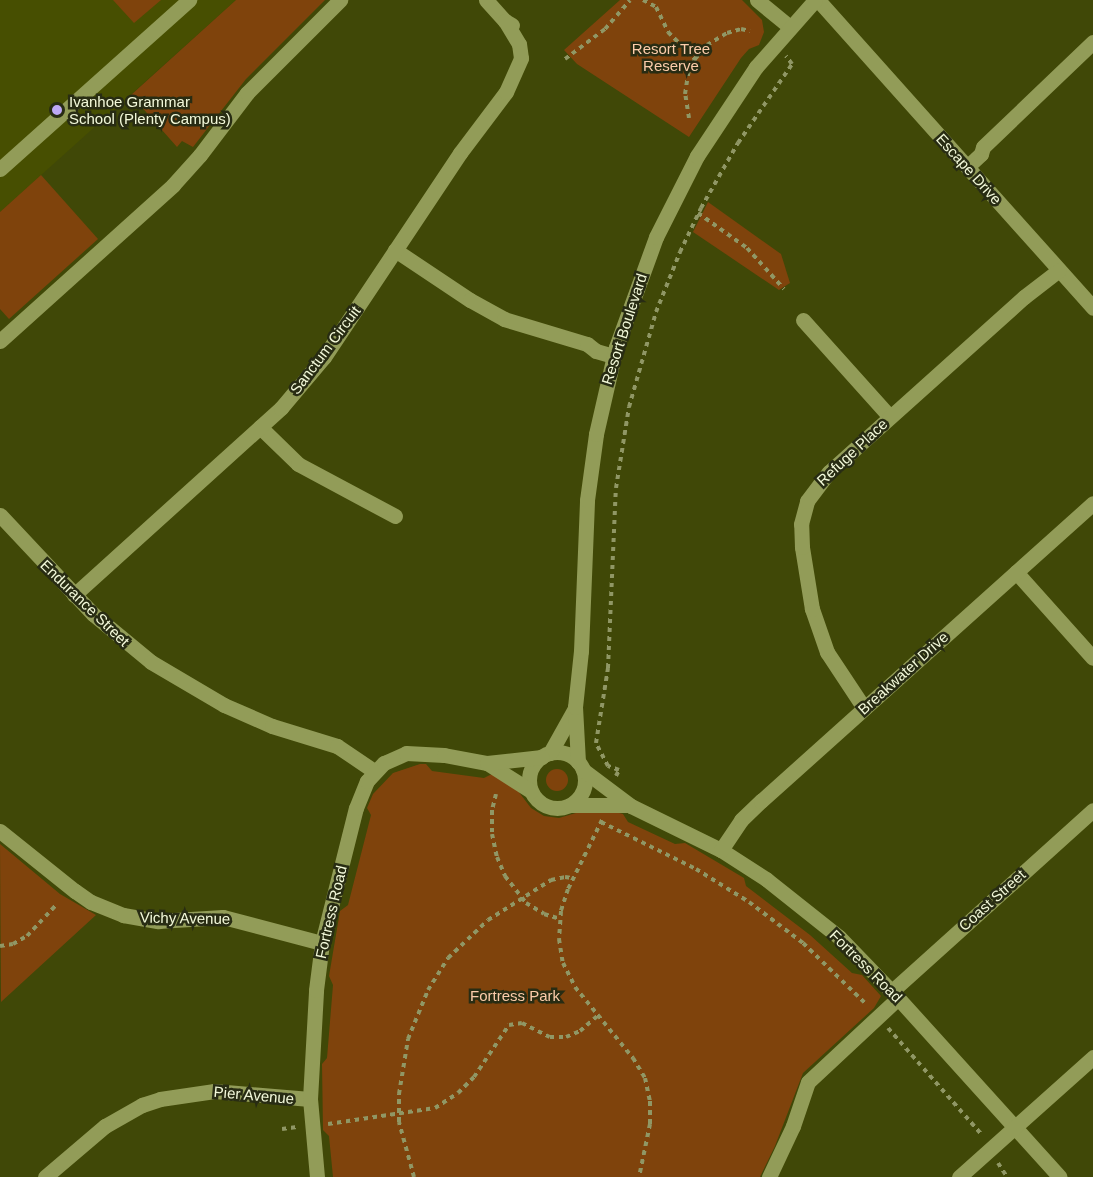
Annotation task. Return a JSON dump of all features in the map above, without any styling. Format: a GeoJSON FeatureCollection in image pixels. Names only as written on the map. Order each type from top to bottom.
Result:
{"type":"FeatureCollection","features":[{"type":"Feature","properties":{"kind":"street"},"geometry":{"type":"LineString","coordinates":[[0,169],[189,0]]}},
{"type":"Feature","properties":{"kind":"street"},"geometry":{"type":"LineString","coordinates":[[0,341],[173,185],[200,155],[247,93],[340,0]]}},
{"type":"Feature","properties":{"kind":"street","name":"Sanctum Circuit"},"geometry":{"type":"LineString","coordinates":[[74,596],[260,427],[311,374],[470,138],[506,92],[521,82],[530,61],[525,38],[486,0]]}},
{"type":"Feature","properties":{"kind":"street"},"geometry":{"type":"LineString","coordinates":[[757,0],[790,27]]}},
{"type":"Feature","properties":{"kind":"street","name":"Resort Boulevard"},"geometry":{"type":"LineString","coordinates":[[580,766],[575,707],[581,651],[587,500],[596,434],[614,352],[643,270],[686,177],[733,99],[790,27],[814,2]]}},
{"type":"Feature","properties":{"kind":"street","name":"Escape Drive"},"geometry":{"type":"LineString","coordinates":[[814,2],[828,23],[844,30],[1093,308]]}},
{"type":"Feature","properties":{"kind":"street"},"geometry":{"type":"LineString","coordinates":[[965,164],[981,154],[983,147],[1093,42]]}},
{"type":"Feature","properties":{"kind":"street"},"geometry":{"type":"LineString","coordinates":[[395,250],[470,300],[504,319],[587,344],[596,351],[614,352]]}},
{"type":"Feature","properties":{"kind":"street","name":"Refuge Place"},"geometry":{"type":"LineString","coordinates":[[864,708],[839,673],[819,631],[804,567],[801,524],[807,501],[820,481],[1040,282],[1047,281],[1057,267]]}},
{"type":"Feature","properties":{"kind":"street"},"geometry":{"type":"LineString","coordinates":[[803,320],[890,417]]}},
{"type":"Feature","properties":{"kind":"street"},"geometry":{"type":"LineString","coordinates":[[260,427],[298,464],[395,516]]}},
{"type":"Feature","properties":{"kind":"street","name":"Breakwater Drive"},"geometry":{"type":"LineString","coordinates":[[721,850],[748,813],[1093,503]]}},
{"type":"Feature","properties":{"kind":"street","name":"Endurance Street"},"geometry":{"type":"LineString","coordinates":[[0,515],[74,596],[128,645],[191,687],[272,726],[338,746],[374,771]]}},
{"type":"Feature","properties":{"kind":"street"},"geometry":{"type":"LineString","coordinates":[[1016,572],[1093,658]]}},
{"type":"Feature","properties":{"kind":"street","name":"Resort Boulevard"},"geometry":{"type":"LineString","coordinates":[[546,755],[575,707]]}},
{"type":"Feature","properties":{"kind":"street","name":"Fortress Road"},"geometry":{"type":"LineString","coordinates":[[317,1177],[310,1099],[312,1029],[322,943],[361,793],[374,771],[394,756],[405,753],[444,755],[487,763],[546,755]]}},
{"type":"Feature","properties":{"kind":"street"},"geometry":{"type":"LineString","coordinates":[[580,766],[585,778],[582,794],[571,805],[548,807],[541,803],[531,791],[529,776],[532,768],[546,755],[565,754],[580,766],[609,798]]}},
{"type":"Feature","properties":{"kind":"street","name":"Fortress Road"},"geometry":{"type":"LineString","coordinates":[[487,763],[531,791]]}},
{"type":"Feature","properties":{"kind":"street","name":"Fortress Road"},"geometry":{"type":"LineString","coordinates":[[571,805],[609,798],[631,806],[721,850],[804,908],[839,937],[895,995],[1060,1177]]}},
{"type":"Feature","properties":{"kind":"street","name":"Coast Street"},"geometry":{"type":"LineString","coordinates":[[769,1177],[793,1126],[808,1082],[878,1017],[895,995],[1093,810]]}},
{"type":"Feature","properties":{"kind":"street","name":"Vichy Avenue"},"geometry":{"type":"LineString","coordinates":[[0,831],[91,902],[123,915],[158,921],[224,917],[322,943]]}},
{"type":"Feature","properties":{"kind":"street"},"geometry":{"type":"LineString","coordinates":[[959,1177],[1093,1057]]}},
{"type":"Feature","properties":{"kind":"street","name":"Pier Avenue"},"geometry":{"type":"LineString","coordinates":[[45,1177],[105,1126],[142,1105],[160,1099],[214,1091],[310,1099]]}},
{"type":"Feature","properties":{"kind":"path"},"geometry":{"type":"LineString","coordinates":[[565,59],[605,29],[630,0]]}},
{"type":"Feature","properties":{"kind":"path"},"geometry":{"type":"LineString","coordinates":[[643,0],[656,7],[668,32],[695,59]]}},
{"type":"Feature","properties":{"kind":"path"},"geometry":{"type":"LineString","coordinates":[[688,118],[685,94],[689,70],[695,59],[707,45],[727,33],[741,28],[750,31]]}},
{"type":"Feature","properties":{"kind":"path"},"geometry":{"type":"LineString","coordinates":[[639,1177],[650,1124],[648,1089],[640,1068],[574,987],[563,963],[559,939],[564,899],[572,878],[601,822],[619,770],[608,766],[596,743],[608,668],[611,552],[619,464],[629,406],[649,335],[669,279],[698,213],[738,142],[792,64]]}},
{"type":"Feature","properties":{"kind":"path"},"geometry":{"type":"LineString","coordinates":[[698,213],[747,248],[784,289]]}},
{"type":"Feature","properties":{"kind":"path"},"geometry":{"type":"LineString","coordinates":[[496,794],[491,820],[493,845],[505,876],[521,898],[535,910],[560,919]]}},
{"type":"Feature","properties":{"kind":"path"},"geometry":{"type":"LineString","coordinates":[[601,822],[696,869],[759,909],[820,958],[878,1017],[979,1130],[1007,1177]]}},
{"type":"Feature","properties":{"kind":"path"},"geometry":{"type":"LineString","coordinates":[[414,1177],[399,1114],[400,1078],[408,1039],[432,983],[448,958],[466,939],[521,898],[558,877],[572,878]]}},
{"type":"Feature","properties":{"kind":"path"},"geometry":{"type":"LineString","coordinates":[[0,946],[13,944],[27,936],[57,904]]}},
{"type":"Feature","properties":{"kind":"path"},"geometry":{"type":"LineString","coordinates":[[282,1129],[435,1108],[458,1094],[481,1068],[509,1025],[522,1023],[558,1038],[580,1031],[597,1016]]}},
{"type":"Feature","properties":{"kind":"shaded area","name":"Ivanhoe Grammar School (Plenty Campus)"},"geometry":{"type":"Polygon","coordinates":[[[0,0],[236,0],[0,212],[0,0]]]}},
{"type":"Feature","properties":{"kind":"green space"},"geometry":{"type":"Polygon","coordinates":[[[113,0],[161,0],[134,23],[113,0]]]}},
{"type":"Feature","properties":{"kind":"green space"},"geometry":{"type":"Polygon","coordinates":[[[236,0],[325,0],[246,79],[193,147],[182,141],[177,147],[131,95],[236,0]]]}},
{"type":"Feature","properties":{"kind":"green space","name":"Resort Tree Reserve"},"geometry":{"type":"Polygon","coordinates":[[[620,0],[742,0],[762,20],[764,32],[759,45],[749,49],[741,58],[689,137],[577,64],[564,50],[620,0]]]}},
{"type":"Feature","properties":{"kind":"green space"},"geometry":{"type":"Polygon","coordinates":[[[41,175],[98,239],[9,319],[0,309],[0,212],[41,175]]]}},
{"type":"Feature","properties":{"kind":"green space"},"geometry":{"type":"Polygon","coordinates":[[[708,202],[781,254],[790,283],[779,290],[693,232],[708,202]]]}},
{"type":"Feature","properties":{"kind":"green space","name":"Fortress Park"},"geometry":{"type":"Polygon","coordinates":[[[426,764],[432,771],[484,778],[492,774],[518,791],[531,808],[544,816],[559,818],[586,810],[608,810],[623,814],[628,822],[675,844],[685,843],[744,878],[746,886],[810,935],[852,973],[862,975],[881,996],[874,1008],[803,1073],[775,1146],[760,1177],[333,1177],[329,1136],[323,1130],[322,1064],[327,1058],[333,985],[329,976],[340,911],[348,905],[371,815],[367,808],[373,794],[393,773],[426,764]]]}},
{"type":"Feature","properties":{"kind":"green space"},"geometry":{"type":"Polygon","coordinates":[[[557,769],[565,772],[568,780],[565,788],[557,791],[549,788],[546,780],[549,772],[557,769]]]}},
{"type":"Feature","properties":{"kind":"green space"},"geometry":{"type":"Polygon","coordinates":[[[0,844],[60,894],[96,915],[1,1002],[0,844]]]}},
{"type":"Feature","properties":{"kind":"place","name":"Ivanhoe Grammar School (Plenty Campus)"},"geometry":{"type":"Point","coordinates":[57,110]}}]}
